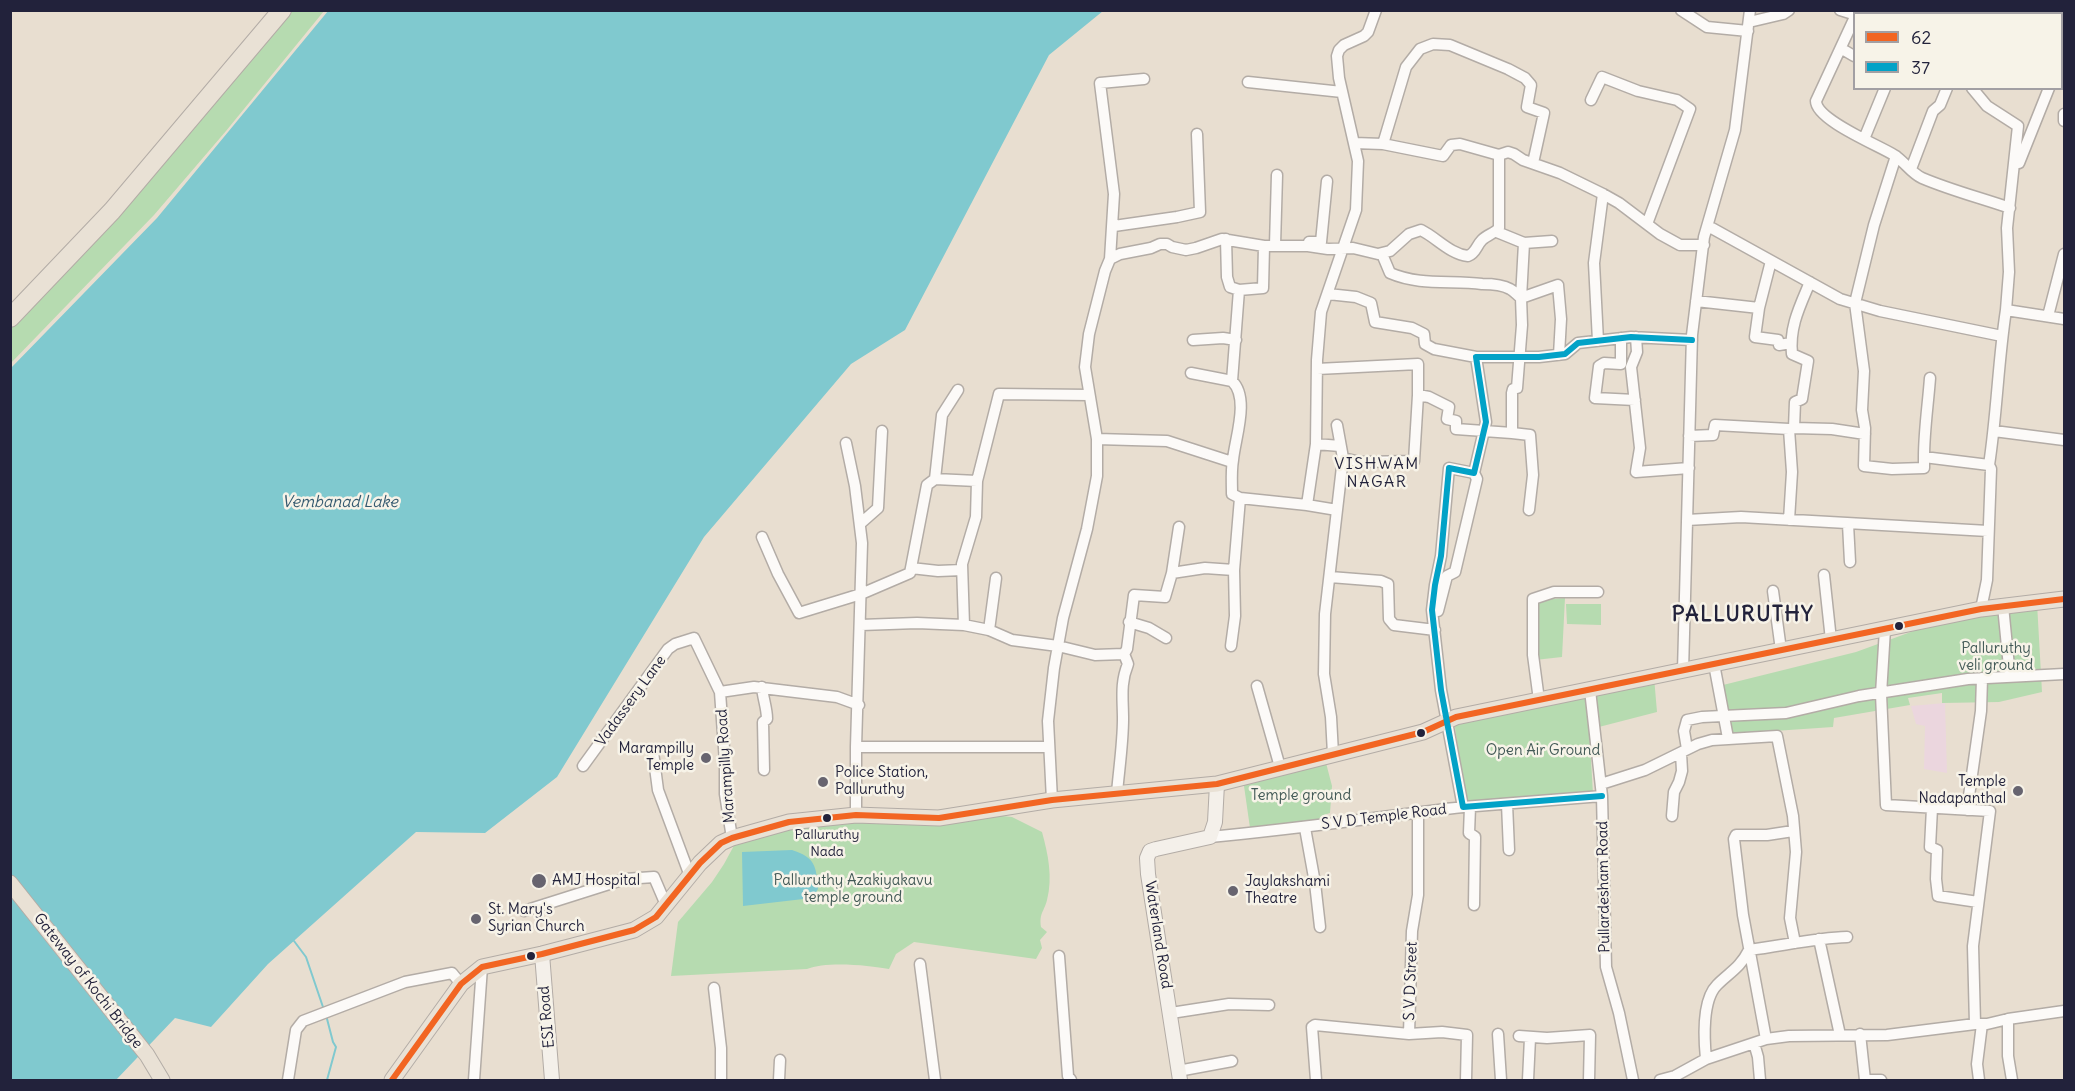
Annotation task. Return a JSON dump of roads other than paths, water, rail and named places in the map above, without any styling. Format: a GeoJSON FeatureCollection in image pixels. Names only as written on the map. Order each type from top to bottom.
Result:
{"type":"FeatureCollection","features":[{"type":"Feature","properties":{"kind":"highway"},"geometry":{"type":"LineString","coordinates":[[10,318],[112,211],[282,10]]}},
{"type":"Feature","properties":{"kind":"main road"},"geometry":{"type":"LineString","coordinates":[[392,1080],[461,984],[482,967],[634,930],[656,917],[721,843],[732,838],[789,822],[856,815],[939,818],[1052,800],[1217,784],[1423,732],[1456,717],[1981,609],[2064,599]]}},
{"type":"Feature","properties":{"kind":"main road"},"geometry":{"type":"LineString","coordinates":[[1210,837],[1215,822],[1217,784]]}},
{"type":"Feature","properties":{"kind":"main road","name":"Waterland Road"},"geometry":{"type":"LineString","coordinates":[[1179,1076],[1147,858],[1150,851],[1156,849],[1210,837]]}},
{"type":"Feature","properties":{"kind":"main road","name":"Gateway of Kochi Bridge"},"geometry":{"type":"LineString","coordinates":[[10,883],[147,1055],[162,1080]]}},
{"type":"Feature","properties":{"kind":"main road","name":"ESI Road"},"geometry":{"type":"LineString","coordinates":[[542,954],[552,1080]]}},
{"type":"Feature","properties":{"kind":"street"},"geometry":{"type":"LineString","coordinates":[[1307,505],[1316,444],[1320,312],[1356,210],[1358,161],[1337,62],[1339,50],[1368,32],[1376,10]]}},
{"type":"Feature","properties":{"kind":"street"},"geometry":{"type":"LineString","coordinates":[[1681,10],[1707,27],[1749,21],[1785,12]]}},
{"type":"Feature","properties":{"kind":"street"},"geometry":{"type":"LineString","coordinates":[[1683,670],[1692,340],[1704,245],[1735,130],[1749,21]]}},
{"type":"Feature","properties":{"kind":"street"},"geometry":{"type":"LineString","coordinates":[[1853,21],[1842,49],[1819,93],[1816,106],[1820,112],[1896,156],[1920,177],[2010,208]]}},
{"type":"Feature","properties":{"kind":"street"},"geometry":{"type":"LineString","coordinates":[[1383,144],[1406,67],[1411,59],[1420,49],[1433,44],[1450,45],[1508,69],[1525,78],[1531,85],[1527,108],[1544,113],[1533,164]]}},
{"type":"Feature","properties":{"kind":"street"},"geometry":{"type":"LineString","coordinates":[[1842,49],[1853,55]]}},
{"type":"Feature","properties":{"kind":"street"},"geometry":{"type":"LineString","coordinates":[[1591,100],[1602,77],[1638,91],[1677,100],[1690,109],[1647,224]]}},
{"type":"Feature","properties":{"kind":"street"},"geometry":{"type":"LineString","coordinates":[[1052,800],[1048,721],[1058,646],[1063,618],[1088,530],[1097,476],[1097,439],[1085,367],[1089,334],[1110,259],[1114,226],[1114,194],[1100,84],[1144,79]]}},
{"type":"Feature","properties":{"kind":"street"},"geometry":{"type":"LineString","coordinates":[[1248,82],[1342,92]]}},
{"type":"Feature","properties":{"kind":"street"},"geometry":{"type":"LineString","coordinates":[[1864,139],[1884,90]]}},
{"type":"Feature","properties":{"kind":"street"},"geometry":{"type":"LineString","coordinates":[[1911,169],[1933,111],[1940,105],[1946,90]]}},
{"type":"Feature","properties":{"kind":"street"},"geometry":{"type":"LineString","coordinates":[[1974,90],[1987,106],[2018,126],[2007,228],[2006,310],[1989,465],[1991,469],[1987,580],[1981,609]]}},
{"type":"Feature","properties":{"kind":"street"},"geometry":{"type":"LineString","coordinates":[[2014,179],[2048,90]]}},
{"type":"Feature","properties":{"kind":"street"},"geometry":{"type":"LineString","coordinates":[[2064,114],[2064,121]]}},
{"type":"Feature","properties":{"kind":"street"},"geometry":{"type":"LineString","coordinates":[[1114,226],[1200,212],[1197,134]]}},
{"type":"Feature","properties":{"kind":"street"},"geometry":{"type":"LineString","coordinates":[[1354,143],[1383,144],[1443,156],[1451,145],[1460,144],[1499,155],[1508,152],[1560,173],[1603,194],[1619,203],[1660,234],[1680,245],[1704,245]]}},
{"type":"Feature","properties":{"kind":"street"},"geometry":{"type":"LineString","coordinates":[[1497,232],[1500,207],[1499,155]]}},
{"type":"Feature","properties":{"kind":"street"},"geometry":{"type":"LineString","coordinates":[[1896,156],[1874,225],[1855,303],[1864,371],[1862,410],[1865,434],[1864,466],[1892,469],[1924,468],[1924,431],[1928,415],[1930,378]]}},
{"type":"Feature","properties":{"kind":"street"},"geometry":{"type":"LineString","coordinates":[[1226,239],[1227,277],[1230,287],[1239,290],[1263,288],[1271,244],[1277,175]]}},
{"type":"Feature","properties":{"kind":"street"},"geometry":{"type":"LineString","coordinates":[[1271,244],[1321,242],[1327,181]]}},
{"type":"Feature","properties":{"kind":"street"},"geometry":{"type":"LineString","coordinates":[[1598,341],[1593,262],[1603,194]]}},
{"type":"Feature","properties":{"kind":"street"},"geometry":{"type":"LineString","coordinates":[[1708,226],[1840,299],[1880,311],[2002,336]]}},
{"type":"Feature","properties":{"kind":"street"},"geometry":{"type":"LineString","coordinates":[[1110,259],[1120,254],[1161,244],[1186,250],[1226,239],[1271,244],[1353,248],[1363,252],[1382,254],[1395,248],[1409,234],[1421,230],[1454,252],[1468,256],[1473,254],[1482,240],[1497,232]]}},
{"type":"Feature","properties":{"kind":"street"},"geometry":{"type":"LineString","coordinates":[[1497,232],[1524,243],[1552,241]]}},
{"type":"Feature","properties":{"kind":"street"},"geometry":{"type":"LineString","coordinates":[[1512,433],[1512,393],[1516,388],[1522,325],[1521,265],[1524,243]]}},
{"type":"Feature","properties":{"kind":"street"},"geometry":{"type":"LineString","coordinates":[[1382,254],[1389,273],[1402,279],[1422,282],[1464,281],[1491,284],[1509,288],[1521,298]]}},
{"type":"Feature","properties":{"kind":"street"},"geometry":{"type":"LineString","coordinates":[[2048,316],[2064,255]]}},
{"type":"Feature","properties":{"kind":"street"},"geometry":{"type":"LineString","coordinates":[[1771,261],[1759,308],[1755,337],[1778,340],[1779,345],[1791,344]]}},
{"type":"Feature","properties":{"kind":"street"},"geometry":{"type":"LineString","coordinates":[[1789,520],[1795,402],[1802,399],[1808,361],[1792,354],[1791,344],[1794,321],[1810,282]]}},
{"type":"Feature","properties":{"kind":"street"},"geometry":{"type":"LineString","coordinates":[[1521,298],[1558,285],[1561,319],[1559,355]]}},
{"type":"Feature","properties":{"kind":"street"},"geometry":{"type":"LineString","coordinates":[[1232,381],[1239,290]]}},
{"type":"Feature","properties":{"kind":"street"},"geometry":{"type":"LineString","coordinates":[[1328,294],[1356,297],[1371,303],[1375,322],[1412,328],[1424,334],[1425,344],[1434,349],[1476,357],[1559,355],[1564,354],[1578,343],[1621,338],[1692,340]]}},
{"type":"Feature","properties":{"kind":"street"},"geometry":{"type":"LineString","coordinates":[[1696,301],[1759,308]]}},
{"type":"Feature","properties":{"kind":"street"},"geometry":{"type":"LineString","coordinates":[[2006,310],[2064,319]]}},
{"type":"Feature","properties":{"kind":"street"},"geometry":{"type":"LineString","coordinates":[[1636,337],[1637,352],[1631,367],[1640,448],[1636,472],[1689,468]]}},
{"type":"Feature","properties":{"kind":"street"},"geometry":{"type":"LineString","coordinates":[[1193,340],[1223,338],[1236,340]]}},
{"type":"Feature","properties":{"kind":"street"},"geometry":{"type":"LineString","coordinates":[[1621,338],[1620,364],[1604,363],[1599,366],[1595,398],[1635,400]]}},
{"type":"Feature","properties":{"kind":"street"},"geometry":{"type":"LineString","coordinates":[[1432,610],[1438,611],[1447,576],[1455,572],[1477,478],[1474,473],[1486,422],[1476,357]]}},
{"type":"Feature","properties":{"kind":"street"},"geometry":{"type":"LineString","coordinates":[[1317,369],[1418,364],[1414,461],[1360,462],[1343,458]]}},
{"type":"Feature","properties":{"kind":"street"},"geometry":{"type":"LineString","coordinates":[[1191,373],[1232,381],[1238,388],[1241,402],[1232,462],[1232,494],[1240,498],[1337,510]]}},
{"type":"Feature","properties":{"kind":"street"},"geometry":{"type":"LineString","coordinates":[[762,537],[778,574],[799,613],[861,594],[910,573],[927,485],[934,479],[942,415],[958,390]]}},
{"type":"Feature","properties":{"kind":"street"},"geometry":{"type":"LineString","coordinates":[[964,625],[962,564],[976,517],[977,481],[999,394],[1089,394]]}},
{"type":"Feature","properties":{"kind":"street"},"geometry":{"type":"LineString","coordinates":[[1418,395],[1430,397],[1449,407],[1447,419],[1456,421],[1456,429],[1530,435],[1533,475],[1529,510]]}},
{"type":"Feature","properties":{"kind":"street"},"geometry":{"type":"LineString","coordinates":[[1334,754],[1324,674],[1325,614],[1343,458],[1337,425]]}},
{"type":"Feature","properties":{"kind":"street"},"geometry":{"type":"LineString","coordinates":[[1689,436],[1713,435],[1715,425],[1832,429],[1865,434]]}},
{"type":"Feature","properties":{"kind":"street"},"geometry":{"type":"LineString","coordinates":[[861,523],[878,508],[882,431]]}},
{"type":"Feature","properties":{"kind":"street"},"geometry":{"type":"LineString","coordinates":[[1994,431],[2064,440]]}},
{"type":"Feature","properties":{"kind":"street"},"geometry":{"type":"LineString","coordinates":[[1097,439],[1167,441],[1232,462]]}},
{"type":"Feature","properties":{"kind":"street"},"geometry":{"type":"LineString","coordinates":[[846,443],[861,523],[862,543],[856,815]]}},
{"type":"Feature","properties":{"kind":"street"},"geometry":{"type":"LineString","coordinates":[[1316,444],[1340,446]]}},
{"type":"Feature","properties":{"kind":"street"},"geometry":{"type":"LineString","coordinates":[[1924,457],[1989,465]]}},
{"type":"Feature","properties":{"kind":"street"},"geometry":{"type":"LineString","coordinates":[[1474,473],[1449,468],[1441,556],[1432,610],[1447,722],[1467,807],[1469,833],[1475,837],[1474,905]]}},
{"type":"Feature","properties":{"kind":"street"},"geometry":{"type":"LineString","coordinates":[[934,479],[977,481]]}},
{"type":"Feature","properties":{"kind":"street"},"geometry":{"type":"LineString","coordinates":[[1231,646],[1235,616],[1234,570],[1240,498]]}},
{"type":"Feature","properties":{"kind":"street"},"geometry":{"type":"LineString","coordinates":[[1687,520],[1741,517],[1988,531]]}},
{"type":"Feature","properties":{"kind":"street"},"geometry":{"type":"LineString","coordinates":[[1848,524],[1850,562]]}},
{"type":"Feature","properties":{"kind":"street"},"geometry":{"type":"LineString","coordinates":[[1117,793],[1123,719],[1122,687],[1128,664],[1124,654],[1134,595],[1165,597],[1172,573],[1179,527]]}},
{"type":"Feature","properties":{"kind":"street"},"geometry":{"type":"LineString","coordinates":[[911,568],[938,571],[962,570]]}},
{"type":"Feature","properties":{"kind":"street"},"geometry":{"type":"LineString","coordinates":[[1172,573],[1205,568],[1234,570]]}},
{"type":"Feature","properties":{"kind":"street"},"geometry":{"type":"LineString","coordinates":[[1824,575],[1831,640]]}},
{"type":"Feature","properties":{"kind":"street"},"geometry":{"type":"LineString","coordinates":[[1330,577],[1381,581],[1388,584],[1389,619],[1394,625],[1435,630]]}},
{"type":"Feature","properties":{"kind":"street"},"geometry":{"type":"LineString","coordinates":[[989,630],[996,578]]}},
{"type":"Feature","properties":{"kind":"street"},"geometry":{"type":"LineString","coordinates":[[1773,591],[1782,650]]}},
{"type":"Feature","properties":{"kind":"street"},"geometry":{"type":"LineString","coordinates":[[1539,700],[1533,655],[1533,599],[1554,592],[1598,592]]}},
{"type":"Feature","properties":{"kind":"street"},"geometry":{"type":"LineString","coordinates":[[2003,606],[2010,677]]}},
{"type":"Feature","properties":{"kind":"street"},"geometry":{"type":"LineString","coordinates":[[1129,622],[1149,628],[1166,638]]}},
{"type":"Feature","properties":{"kind":"street"},"geometry":{"type":"LineString","coordinates":[[861,625],[917,623],[964,625],[989,630],[1012,640],[1058,646],[1095,655],[1124,654]]}},
{"type":"Feature","properties":{"kind":"street"},"geometry":{"type":"LineString","coordinates":[[1885,629],[1881,694],[1886,805],[1990,811],[1973,946],[1979,1080]]}},
{"type":"Feature","properties":{"kind":"street","name":"Vadassery Lane"},"geometry":{"type":"LineString","coordinates":[[584,766],[669,649],[675,644],[694,638],[720,692]]}},
{"type":"Feature","properties":{"kind":"street"},"geometry":{"type":"LineString","coordinates":[[1714,664],[1728,738]]}},
{"type":"Feature","properties":{"kind":"street"},"geometry":{"type":"LineString","coordinates":[[1672,816],[1674,792],[1682,771],[1684,731],[1687,720],[1786,713],[1859,696],[1968,679],[2064,674]]}},
{"type":"Feature","properties":{"kind":"street"},"geometry":{"type":"LineString","coordinates":[[1967,810],[1981,711],[1982,678]]}},
{"type":"Feature","properties":{"kind":"street"},"geometry":{"type":"LineString","coordinates":[[1257,686],[1280,767]]}},
{"type":"Feature","properties":{"kind":"street"},"geometry":{"type":"LineString","coordinates":[[762,687],[767,719],[763,722],[764,770]]}},
{"type":"Feature","properties":{"kind":"street","name":"Marampilly Road"},"geometry":{"type":"LineString","coordinates":[[732,838],[725,794],[720,692],[762,687],[837,697],[859,705]]}},
{"type":"Feature","properties":{"kind":"street","name":"Pullardesham Road"},"geometry":{"type":"LineString","coordinates":[[1590,690],[1602,796],[1605,967],[1619,1013],[1633,1080]]}},
{"type":"Feature","properties":{"kind":"street"},"geometry":{"type":"LineString","coordinates":[[1601,784],[1645,770],[1712,740],[1777,736],[1793,816],[1796,852],[1790,918],[1795,943]]}},
{"type":"Feature","properties":{"kind":"street"},"geometry":{"type":"LineString","coordinates":[[856,747],[1049,747]]}},
{"type":"Feature","properties":{"kind":"street"},"geometry":{"type":"LineString","coordinates":[[653,752],[658,790],[690,876]]}},
{"type":"Feature","properties":{"kind":"street","name":"S V D Temple Road"},"geometry":{"type":"LineString","coordinates":[[1210,837],[1305,828],[1385,815],[1602,796]]}},
{"type":"Feature","properties":{"kind":"street"},"geometry":{"type":"LineString","coordinates":[[1507,804],[1509,850]]}},
{"type":"Feature","properties":{"kind":"street"},"geometry":{"type":"LineString","coordinates":[[1932,808],[1930,847],[1937,850],[1938,896],[1978,902]]}},
{"type":"Feature","properties":{"kind":"street","name":"S V D Street"},"geometry":{"type":"LineString","coordinates":[[1316,1080],[1312,1027],[1315,1025],[1409,1034],[1412,931],[1418,895],[1418,812]]}},
{"type":"Feature","properties":{"kind":"street"},"geometry":{"type":"LineString","coordinates":[[1305,828],[1320,927]]}},
{"type":"Feature","properties":{"kind":"street"},"geometry":{"type":"LineString","coordinates":[[1766,1039],[1749,950],[1734,836],[1793,831]]}},
{"type":"Feature","properties":{"kind":"street"},"geometry":{"type":"LineString","coordinates":[[524,911],[625,879],[654,877],[666,905]]}},
{"type":"Feature","properties":{"kind":"street"},"geometry":{"type":"LineString","coordinates":[[1749,950],[1847,937]]}},
{"type":"Feature","properties":{"kind":"street"},"geometry":{"type":"LineString","coordinates":[[1819,939],[1840,1035]]}},
{"type":"Feature","properties":{"kind":"street"},"geometry":{"type":"LineString","coordinates":[[1706,1059],[1707,1001],[1715,987],[1743,963],[1749,950]]}},
{"type":"Feature","properties":{"kind":"street"},"geometry":{"type":"LineString","coordinates":[[1059,956],[1068,1076],[1071,1080]]}},
{"type":"Feature","properties":{"kind":"street"},"geometry":{"type":"LineString","coordinates":[[921,963],[935,1080]]}},
{"type":"Feature","properties":{"kind":"street"},"geometry":{"type":"LineString","coordinates":[[474,1080],[482,967]]}},
{"type":"Feature","properties":{"kind":"street"},"geometry":{"type":"LineString","coordinates":[[288,1080],[296,1030],[303,1021],[405,982],[452,973],[461,984]]}},
{"type":"Feature","properties":{"kind":"street"},"geometry":{"type":"LineString","coordinates":[[714,988],[721,1048],[721,1080]]}},
{"type":"Feature","properties":{"kind":"street"},"geometry":{"type":"LineString","coordinates":[[1171,1013],[1229,1004],[1269,1005]]}},
{"type":"Feature","properties":{"kind":"street"},"geometry":{"type":"LineString","coordinates":[[1660,1080],[1686,1075],[1706,1059],[1766,1039],[1789,1036],[1887,1035],[2064,1011]]}},
{"type":"Feature","properties":{"kind":"street"},"geometry":{"type":"LineString","coordinates":[[2008,1019],[2008,1056],[2012,1080]]}},
{"type":"Feature","properties":{"kind":"street"},"geometry":{"type":"LineString","coordinates":[[1409,1034],[1442,1032],[1467,1035],[1466,1080]]}},
{"type":"Feature","properties":{"kind":"street"},"geometry":{"type":"LineString","coordinates":[[1498,1034],[1501,1080]]}},
{"type":"Feature","properties":{"kind":"street"},"geometry":{"type":"LineString","coordinates":[[1860,1034],[1865,1080],[1881,1080]]}},
{"type":"Feature","properties":{"kind":"street"},"geometry":{"type":"LineString","coordinates":[[1528,1080],[1524,1037],[1590,1035],[1589,1080]]}},
{"type":"Feature","properties":{"kind":"street"},"geometry":{"type":"LineString","coordinates":[[1754,1043],[1760,1080]]}},
{"type":"Feature","properties":{"kind":"street"},"geometry":{"type":"LineString","coordinates":[[779,1080],[780,1060]]}},
{"type":"Feature","properties":{"kind":"street"},"geometry":{"type":"LineString","coordinates":[[1179,1076],[1232,1061]]}},
{"type":"Feature","properties":{"kind":"water","name":"Vembanad Lake"},"geometry":{"type":"Polygon","coordinates":[[[328,11],[1103,11],[1049,55],[905,330],[851,364],[704,537],[557,777],[485,833],[416,832],[268,964],[211,1027],[175,1018],[116,1080],[11,1080],[10,369],[157,218],[328,11]]]}},
{"type":"Feature","properties":{"kind":"water"},"geometry":{"type":"Polygon","coordinates":[[[792,850],[806,856],[813,864],[818,889],[812,898],[743,906],[742,852],[792,850]]]}},
{"type":"Feature","properties":{"kind":"waterway"},"geometry":{"type":"LineString","coordinates":[[294,941],[306,957],[324,1010]]}},
{"type":"Feature","properties":{"kind":"waterway"},"geometry":{"type":"LineString","coordinates":[[326,1015],[336,1047],[327,1080]]}},
{"type":"Feature","properties":{"kind":"place","name":"Marampilly Temple"},"geometry":{"type":"Point","coordinates":[706,758]}},
{"type":"Feature","properties":{"kind":"place","name":"Police Station, Palluruthy"},"geometry":{"type":"Point","coordinates":[823,782]}},
{"type":"Feature","properties":{"kind":"place","name":"Temple Nadapanthal"},"geometry":{"type":"Point","coordinates":[2018,791]}},
{"type":"Feature","properties":{"kind":"place","name":"Palluruthy Nada"},"geometry":{"type":"Point","coordinates":[827,818]}},
{"type":"Feature","properties":{"kind":"place","name":"AMJ Hospital"},"geometry":{"type":"Point","coordinates":[539,881]}},
{"type":"Feature","properties":{"kind":"place","name":"Jaylakshami Theatre"},"geometry":{"type":"Point","coordinates":[1233,891]}},
{"type":"Feature","properties":{"kind":"place","name":"St. Mary's Syrian Church"},"geometry":{"type":"Point","coordinates":[476,919]}},
{"type":"Feature","properties":{"kind":"district","name":"VISHWAM NAGAR"},"geometry":{"type":"Point","coordinates":[1377,473]}},
{"type":"Feature","properties":{"kind":"district","name":"PALLURUTHY"},"geometry":{"type":"Point","coordinates":[1743,615]}},
{"type":"Feature","properties":{"kind":"park label","name":"Palluruthy veli ground"},"geometry":{"type":"Point","coordinates":[1996,658]}},
{"type":"Feature","properties":{"kind":"park label","name":"Open Air Ground"},"geometry":{"type":"Point","coordinates":[1543,751]}},
{"type":"Feature","properties":{"kind":"park label","name":"Temple ground"},"geometry":{"type":"Point","coordinates":[1301,796]}},
{"type":"Feature","properties":{"kind":"park label","name":"Palluruthy Azakiyakavu temple ground"},"geometry":{"type":"Point","coordinates":[853,890]}}]}
